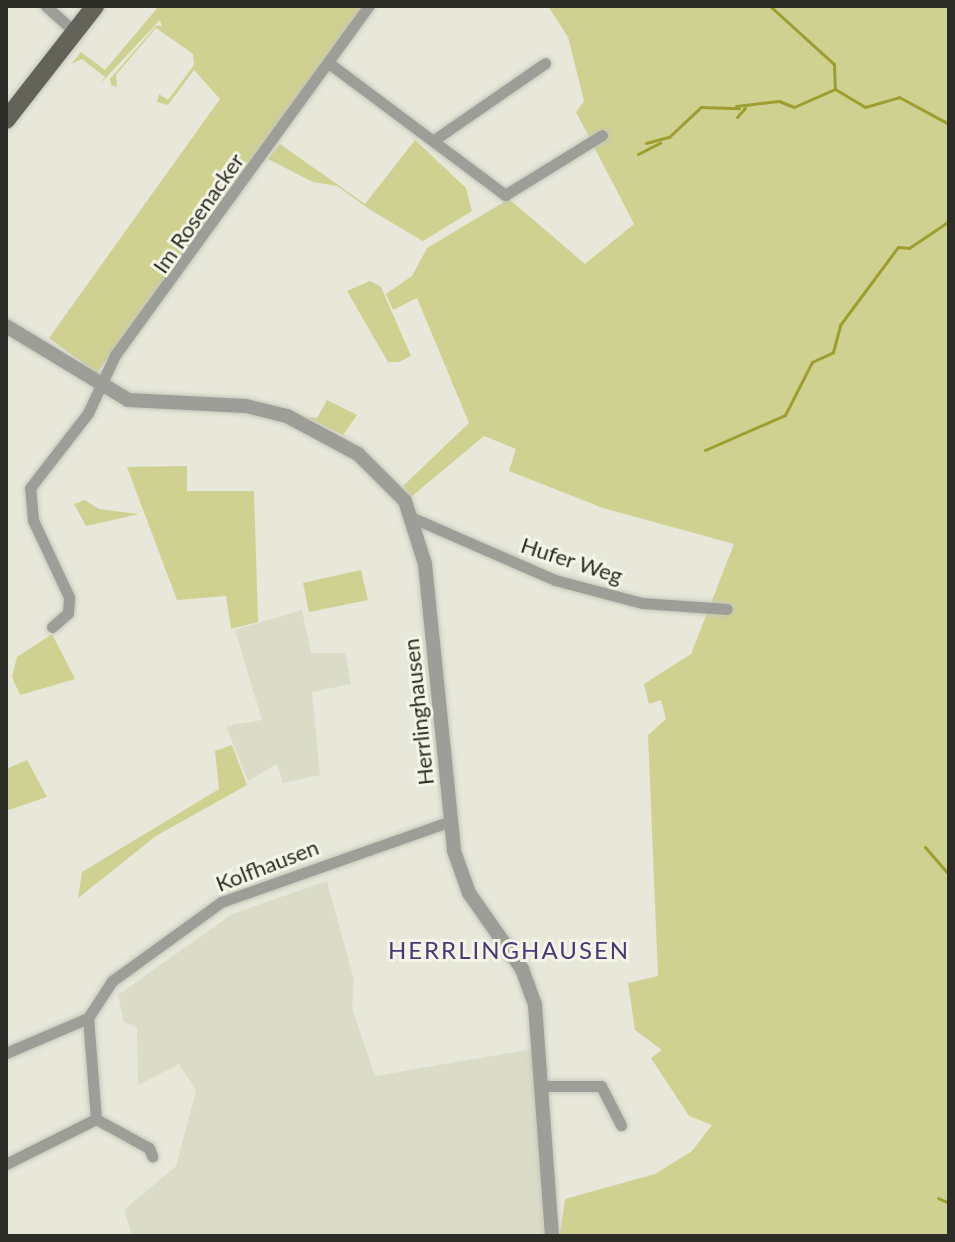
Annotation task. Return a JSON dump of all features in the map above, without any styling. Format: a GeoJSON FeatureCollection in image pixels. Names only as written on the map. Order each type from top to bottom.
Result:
{"type":"FeatureCollection","features":[{"type":"Feature","properties":{"kind":"main road"},"geometry":{"type":"LineString","coordinates":[[6,120],[95,6]]}},
{"type":"Feature","properties":{"kind":"street"},"geometry":{"type":"LineString","coordinates":[[46,6],[75,32]]}},
{"type":"Feature","properties":{"kind":"street","name":"Im Rosenacker"},"geometry":{"type":"LineString","coordinates":[[98,383],[115,355],[330,64],[369,6]]}},
{"type":"Feature","properties":{"kind":"street"},"geometry":{"type":"LineString","coordinates":[[434,140],[545,63]]}},
{"type":"Feature","properties":{"kind":"street"},"geometry":{"type":"LineString","coordinates":[[330,64],[505,195],[602,135]]}},
{"type":"Feature","properties":{"kind":"street","name":"Herrlinghausen"},"geometry":{"type":"LineString","coordinates":[[6,326],[44,344],[98,383],[152,406],[231,405],[287,416],[370,462],[413,518],[425,564],[451,821],[469,893],[530,989],[544,1086],[552,1236]]}},
{"type":"Feature","properties":{"kind":"street"},"geometry":{"type":"LineString","coordinates":[[52,627],[68,613],[69,597],[27,496],[98,383]]}},
{"type":"Feature","properties":{"kind":"street","name":"Hufer Weg"},"geometry":{"type":"LineString","coordinates":[[413,518],[555,580],[642,603],[727,609]]}},
{"type":"Feature","properties":{"kind":"street","name":"Kolfhausen"},"geometry":{"type":"LineString","coordinates":[[88,1018],[105,988],[221,902],[451,821]]}},
{"type":"Feature","properties":{"kind":"street"},"geometry":{"type":"LineString","coordinates":[[6,1053],[88,1018],[96,1119]]}},
{"type":"Feature","properties":{"kind":"street"},"geometry":{"type":"LineString","coordinates":[[544,1086],[597,1084],[621,1125]]}},
{"type":"Feature","properties":{"kind":"street"},"geometry":{"type":"LineString","coordinates":[[96,1119],[149,1148],[152,1156]]}},
{"type":"Feature","properties":{"kind":"street"},"geometry":{"type":"LineString","coordinates":[[6,1164],[96,1119]]}},
{"type":"Feature","properties":{"kind":"shaded area"},"geometry":{"type":"Polygon","coordinates":[[[302,610],[311,653],[345,653],[351,684],[312,692],[320,775],[283,783],[277,764],[248,781],[226,726],[262,720],[235,630],[302,610]]]}},
{"type":"Feature","properties":{"kind":"shaded area"},"geometry":{"type":"Polygon","coordinates":[[[327,881],[354,980],[352,1008],[375,1076],[532,1049],[544,1236],[132,1236],[124,1210],[176,1166],[196,1091],[179,1064],[138,1085],[137,1028],[124,1022],[118,995],[232,914],[327,881]]]}},
{"type":"Feature","properties":{"kind":"green space"},"geometry":{"type":"Polygon","coordinates":[[[159,6],[362,6],[97,373],[49,338],[220,99],[194,70],[168,105],[157,102],[159,94],[168,100],[194,65],[193,54],[156,28],[116,75],[117,87],[111,85],[110,79],[157,25],[162,27],[160,20],[99,85],[105,77],[82,59],[71,64],[81,52],[105,70],[159,6]]]}},
{"type":"Feature","properties":{"kind":"green space"},"geometry":{"type":"Polygon","coordinates":[[[548,6],[949,6],[949,1236],[560,1236],[565,1199],[655,1174],[692,1151],[712,1125],[689,1116],[651,1058],[662,1050],[635,1030],[628,983],[658,976],[648,735],[666,719],[661,700],[649,704],[644,684],[691,654],[734,544],[603,508],[509,471],[516,449],[484,436],[411,497],[403,486],[469,423],[417,298],[393,310],[386,294],[412,276],[427,248],[509,199],[585,264],[634,224],[576,112],[584,101],[568,37],[548,6]]]}},
{"type":"Feature","properties":{"kind":"green space"},"geometry":{"type":"Polygon","coordinates":[[[415,140],[466,188],[472,211],[423,241],[372,211],[337,186],[313,182],[268,159],[280,144],[365,204],[415,140]]]}},
{"type":"Feature","properties":{"kind":"green space"},"geometry":{"type":"Polygon","coordinates":[[[370,281],[381,287],[411,356],[399,362],[388,362],[347,291],[370,281]]]}},
{"type":"Feature","properties":{"kind":"green space"},"geometry":{"type":"Polygon","coordinates":[[[327,400],[357,415],[343,435],[306,417],[317,418],[327,400]]]}},
{"type":"Feature","properties":{"kind":"green space"},"geometry":{"type":"Polygon","coordinates":[[[187,466],[187,491],[254,491],[258,622],[231,629],[226,596],[177,600],[127,467],[187,466]]]}},
{"type":"Feature","properties":{"kind":"green space"},"geometry":{"type":"Polygon","coordinates":[[[85,500],[99,509],[139,514],[86,526],[74,504],[85,500]]]}},
{"type":"Feature","properties":{"kind":"green space"},"geometry":{"type":"Polygon","coordinates":[[[361,570],[368,600],[309,612],[303,583],[361,570]]]}},
{"type":"Feature","properties":{"kind":"green space"},"geometry":{"type":"Polygon","coordinates":[[[52,634],[75,679],[20,695],[12,677],[17,657],[52,634]]]}},
{"type":"Feature","properties":{"kind":"green space"},"geometry":{"type":"Polygon","coordinates":[[[232,745],[247,785],[156,836],[78,898],[82,872],[219,789],[215,751],[232,745]]]}},
{"type":"Feature","properties":{"kind":"green space"},"geometry":{"type":"Polygon","coordinates":[[[27,760],[47,797],[6,811],[6,769],[27,760]]]}},
{"type":"Feature","properties":{"kind":"waterway"},"geometry":{"type":"LineString","coordinates":[[770,6],[834,64],[835,88]]}},
{"type":"Feature","properties":{"kind":"waterway"},"geometry":{"type":"LineString","coordinates":[[736,106],[779,101],[794,107],[835,89],[865,107],[899,97],[949,124]]}},
{"type":"Feature","properties":{"kind":"waterway"},"geometry":{"type":"LineString","coordinates":[[646,143],[669,137],[701,107],[739,108]]}},
{"type":"Feature","properties":{"kind":"waterway"},"geometry":{"type":"LineString","coordinates":[[737,117],[745,108]]}},
{"type":"Feature","properties":{"kind":"waterway"},"geometry":{"type":"LineString","coordinates":[[638,154],[660,143]]}},
{"type":"Feature","properties":{"kind":"waterway"},"geometry":{"type":"LineString","coordinates":[[705,450],[785,415],[812,362],[833,352],[840,325],[898,247],[909,248],[949,221]]}},
{"type":"Feature","properties":{"kind":"waterway"},"geometry":{"type":"LineString","coordinates":[[925,847],[949,875]]}},
{"type":"Feature","properties":{"kind":"waterway"},"geometry":{"type":"LineString","coordinates":[[938,1198],[949,1203]]}},
{"type":"Feature","properties":{"kind":"district","name":"HERRLINGHAUSEN"},"geometry":{"type":"Point","coordinates":[509,950]}}]}
